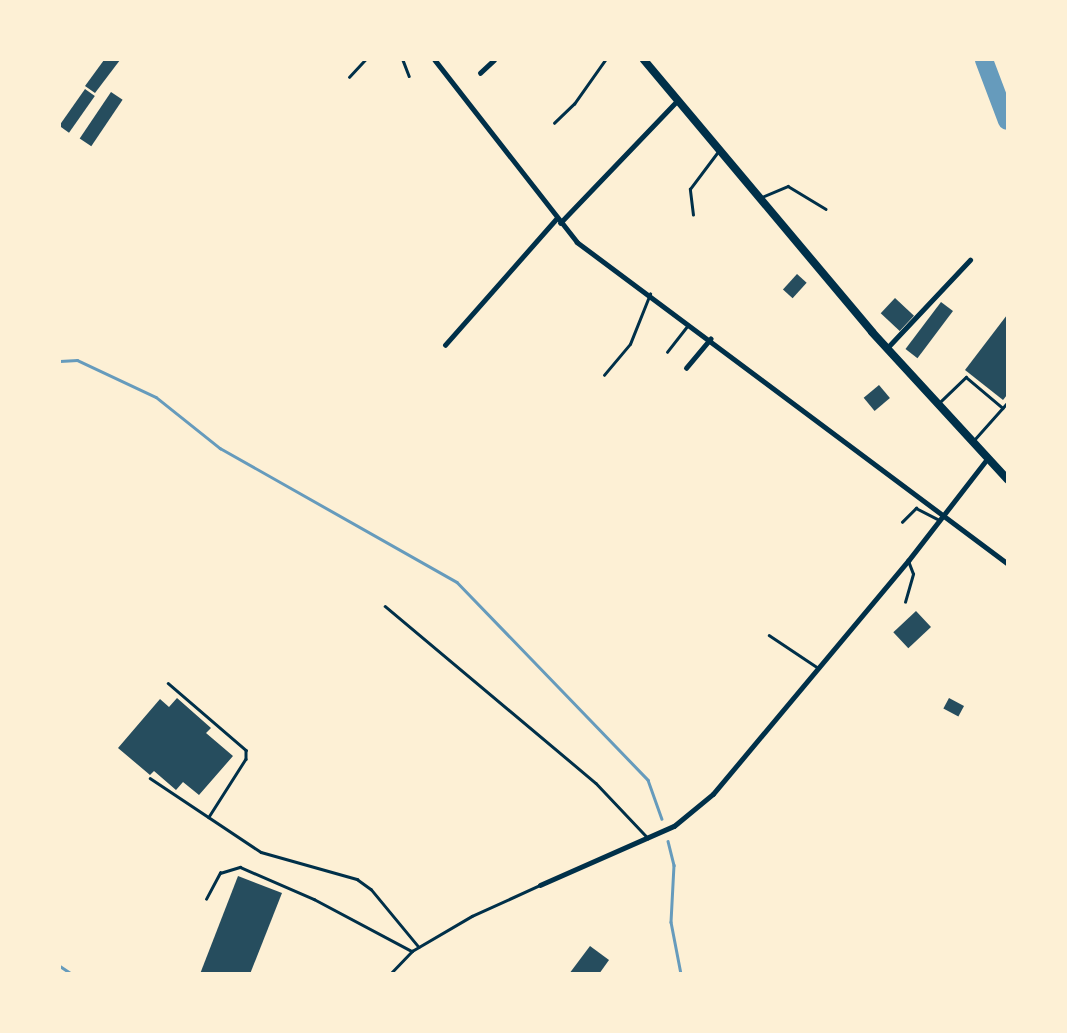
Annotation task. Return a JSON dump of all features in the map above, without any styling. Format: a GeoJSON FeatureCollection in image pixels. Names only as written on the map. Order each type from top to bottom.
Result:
{"type":"FeatureCollection","features":[{"type":"Feature","properties":{"kind":"highway"},"geometry":{"type":"LineString","coordinates":[[644,60],[887,348],[1007,479]]}},
{"type":"Feature","properties":{"kind":"street"},"geometry":{"type":"LineString","coordinates":[[435,60],[577,242],[689,323],[939,516],[1007,563]]}},
{"type":"Feature","properties":{"kind":"street"},"geometry":{"type":"LineString","coordinates":[[480,73],[494,60]]}},
{"type":"Feature","properties":{"kind":"street"},"geometry":{"type":"LineString","coordinates":[[445,345],[558,221],[678,100]]}},
{"type":"Feature","properties":{"kind":"street"},"geometry":{"type":"LineString","coordinates":[[887,348],[970,260]]}},
{"type":"Feature","properties":{"kind":"street"},"geometry":{"type":"LineString","coordinates":[[686,368],[710,339]]}},
{"type":"Feature","properties":{"kind":"street"},"geometry":{"type":"LineString","coordinates":[[540,885],[674,826],[713,794],[908,561],[939,516],[987,459]]}},
{"type":"Feature","properties":{"kind":"lane"},"geometry":{"type":"LineString","coordinates":[[349,77],[365,60]]}},
{"type":"Feature","properties":{"kind":"lane"},"geometry":{"type":"LineString","coordinates":[[403,60],[409,76]]}},
{"type":"Feature","properties":{"kind":"lane"},"geometry":{"type":"LineString","coordinates":[[554,123],[574,104],[605,60]]}},
{"type":"Feature","properties":{"kind":"lane"},"geometry":{"type":"LineString","coordinates":[[693,215],[690,189],[719,151]]}},
{"type":"Feature","properties":{"kind":"lane"},"geometry":{"type":"LineString","coordinates":[[759,199],[788,186],[827,209]]}},
{"type":"Feature","properties":{"kind":"lane"},"geometry":{"type":"LineString","coordinates":[[604,375],[630,344],[650,294]]}},
{"type":"Feature","properties":{"kind":"lane"},"geometry":{"type":"LineString","coordinates":[[667,352],[689,323]]}},
{"type":"Feature","properties":{"kind":"lane"},"geometry":{"type":"LineString","coordinates":[[937,405],[966,377],[1003,408]]}},
{"type":"Feature","properties":{"kind":"lane"},"geometry":{"type":"LineString","coordinates":[[972,443],[1007,403]]}},
{"type":"Feature","properties":{"kind":"lane"},"geometry":{"type":"LineString","coordinates":[[902,522],[916,508],[939,516]]}},
{"type":"Feature","properties":{"kind":"lane"},"geometry":{"type":"LineString","coordinates":[[905,602],[913,574],[908,561]]}},
{"type":"Feature","properties":{"kind":"lane"},"geometry":{"type":"LineString","coordinates":[[385,606],[596,783],[649,838]]}},
{"type":"Feature","properties":{"kind":"lane"},"geometry":{"type":"LineString","coordinates":[[769,635],[817,667]]}},
{"type":"Feature","properties":{"kind":"lane"},"geometry":{"type":"LineString","coordinates":[[168,683],[246,750],[246,759],[209,817]]}},
{"type":"Feature","properties":{"kind":"lane"},"geometry":{"type":"LineString","coordinates":[[150,778],[261,852],[358,879],[419,947]]}},
{"type":"Feature","properties":{"kind":"lane"},"geometry":{"type":"LineString","coordinates":[[206,899],[220,873],[240,867],[351,917],[412,951]]}},
{"type":"Feature","properties":{"kind":"lane"},"geometry":{"type":"LineString","coordinates":[[390,974],[412,951],[472,916],[540,885]]}},
{"type":"Feature","properties":{"kind":"building"},"geometry":{"type":"Polygon","coordinates":[[[104,60],[120,60],[95,93],[85,86],[104,60]]]}},
{"type":"Feature","properties":{"kind":"building"},"geometry":{"type":"Polygon","coordinates":[[[85,89],[95,96],[69,133],[60,125],[85,89]]]}},
{"type":"Feature","properties":{"kind":"building"},"geometry":{"type":"Polygon","coordinates":[[[111,92],[123,100],[91,146],[80,138],[111,92]]]}},
{"type":"Feature","properties":{"kind":"building"},"geometry":{"type":"Polygon","coordinates":[[[797,274],[807,283],[793,298],[783,290],[797,274]]]}},
{"type":"Feature","properties":{"kind":"building"},"geometry":{"type":"Polygon","coordinates":[[[895,298],[914,316],[900,331],[881,313],[895,298]]]}},
{"type":"Feature","properties":{"kind":"building"},"geometry":{"type":"Polygon","coordinates":[[[941,302],[953,311],[917,358],[905,349],[941,302]]]}},
{"type":"Feature","properties":{"kind":"building"},"geometry":{"type":"Polygon","coordinates":[[[1007,315],[1007,395],[1003,400],[965,370],[1007,315]]]}},
{"type":"Feature","properties":{"kind":"building"},"geometry":{"type":"Polygon","coordinates":[[[879,385],[890,398],[875,411],[864,398],[879,385]]]}},
{"type":"Feature","properties":{"kind":"building"},"geometry":{"type":"Polygon","coordinates":[[[916,611],[931,627],[908,648],[893,632],[916,611]]]}},
{"type":"Feature","properties":{"kind":"building"},"geometry":{"type":"Polygon","coordinates":[[[177,698],[211,728],[206,733],[233,756],[199,795],[183,782],[176,790],[154,771],[150,775],[118,748],[160,699],[169,707],[177,698]]]}},
{"type":"Feature","properties":{"kind":"building"},"geometry":{"type":"Polygon","coordinates":[[[949,698],[964,706],[958,717],[943,709],[949,698]]]}},
{"type":"Feature","properties":{"kind":"building"},"geometry":{"type":"Polygon","coordinates":[[[238,876],[282,893],[250,974],[200,974],[238,876]]]}},
{"type":"Feature","properties":{"kind":"building"},"geometry":{"type":"Polygon","coordinates":[[[590,946],[609,960],[599,974],[569,974],[590,946]]]}},
{"type":"Feature","properties":{"kind":"waterway"},"geometry":{"type":"LineString","coordinates":[[984,60],[1007,121]]}},
{"type":"Feature","properties":{"kind":"waterway"},"geometry":{"type":"LineString","coordinates":[[60,361],[77,360],[156,397],[220,448],[457,582],[648,780],[662,819]]}},
{"type":"Feature","properties":{"kind":"waterway"},"geometry":{"type":"LineString","coordinates":[[668,841],[674,865],[671,922],[681,974]]}},
{"type":"Feature","properties":{"kind":"waterway"},"geometry":{"type":"LineString","coordinates":[[60,966],[72,974]]}}]}
